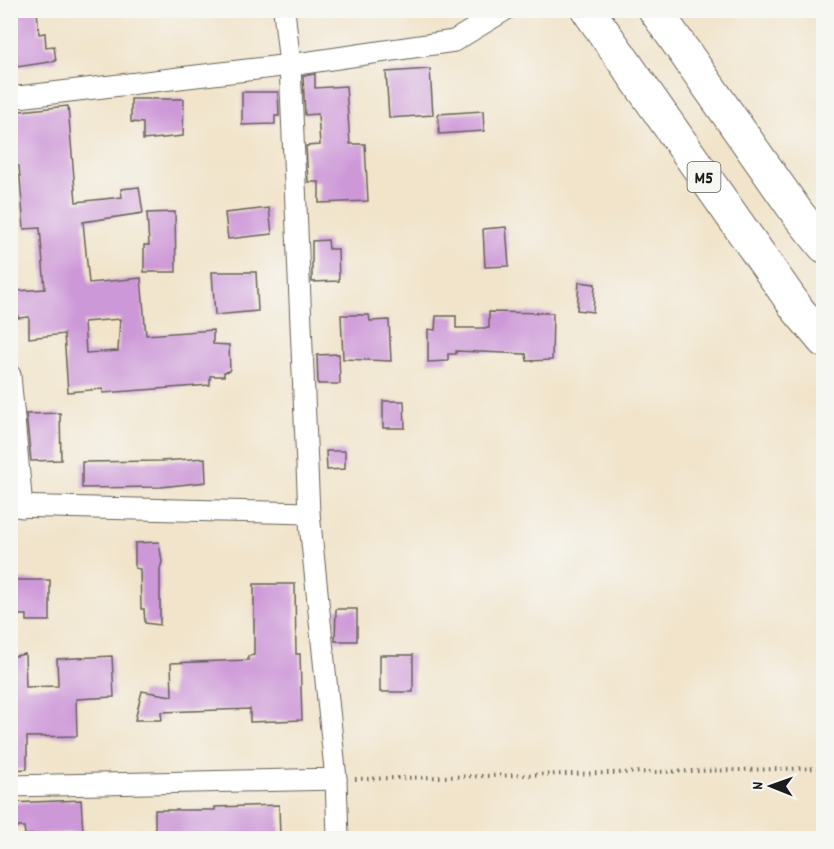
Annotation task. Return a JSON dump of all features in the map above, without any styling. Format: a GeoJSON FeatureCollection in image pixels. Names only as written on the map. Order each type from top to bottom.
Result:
{"type":"FeatureCollection","features":[{"type":"Feature","properties":{"kind":"highway","name":"M5"},"geometry":{"type":"LineString","coordinates":[[588,10],[798,310],[824,341]]}},
{"type":"Feature","properties":{"kind":"highway"},"geometry":{"type":"LineString","coordinates":[[655,10],[798,214],[824,246]]}},
{"type":"Feature","properties":{"kind":"street"},"geometry":{"type":"LineString","coordinates":[[284,10],[290,65],[309,513],[336,779],[338,838]]}},
{"type":"Feature","properties":{"kind":"street"},"geometry":{"type":"LineString","coordinates":[[10,98],[290,65],[454,42],[505,10]]}},
{"type":"Feature","properties":{"kind":"street"},"geometry":{"type":"LineString","coordinates":[[10,375],[16,506],[309,513]]}},
{"type":"Feature","properties":{"kind":"street"},"geometry":{"type":"LineString","coordinates":[[10,786],[336,779]]}},
{"type":"Feature","properties":{"kind":"path"},"geometry":{"type":"LineString","coordinates":[[336,779],[824,768]]}},
{"type":"Feature","properties":{"kind":"building"},"geometry":{"type":"Polygon","coordinates":[[[10,10],[37,10],[39,34],[45,33],[46,47],[54,46],[56,61],[10,68],[10,10]]]}},
{"type":"Feature","properties":{"kind":"building"},"geometry":{"type":"Polygon","coordinates":[[[430,69],[433,115],[389,118],[386,72],[430,69]]]}},
{"type":"Feature","properties":{"kind":"building"},"geometry":{"type":"Polygon","coordinates":[[[315,74],[315,88],[346,86],[350,144],[365,144],[368,201],[319,203],[319,182],[308,182],[306,146],[320,145],[318,114],[305,115],[303,76],[315,74]]]}},
{"type":"Feature","properties":{"kind":"building"},"geometry":{"type":"Polygon","coordinates":[[[242,92],[278,92],[279,116],[275,116],[275,124],[242,125],[242,92]]]}},
{"type":"Feature","properties":{"kind":"building"},"geometry":{"type":"Polygon","coordinates":[[[131,99],[184,99],[183,136],[143,140],[143,123],[131,122],[131,99]]]}},
{"type":"Feature","properties":{"kind":"building"},"geometry":{"type":"Polygon","coordinates":[[[68,106],[76,202],[122,197],[121,189],[139,187],[143,213],[83,222],[89,283],[141,278],[146,335],[213,330],[213,344],[229,345],[230,371],[224,372],[224,376],[210,376],[210,385],[103,393],[103,389],[68,392],[64,334],[29,338],[29,317],[18,318],[16,291],[45,289],[40,228],[24,229],[19,166],[15,166],[11,112],[68,106]],[[120,319],[84,322],[86,353],[118,351],[120,319]]]}},
{"type":"Feature","properties":{"kind":"building"},"geometry":{"type":"Polygon","coordinates":[[[483,111],[484,131],[439,134],[438,114],[483,111]]]}},
{"type":"Feature","properties":{"kind":"building"},"geometry":{"type":"Polygon","coordinates":[[[269,208],[272,234],[228,239],[225,213],[269,208]]]}},
{"type":"Feature","properties":{"kind":"building"},"geometry":{"type":"Polygon","coordinates":[[[175,212],[176,272],[144,272],[144,245],[149,245],[147,213],[175,212]]]}},
{"type":"Feature","properties":{"kind":"building"},"geometry":{"type":"Polygon","coordinates":[[[506,227],[509,266],[485,267],[483,229],[506,227]]]}},
{"type":"Feature","properties":{"kind":"building"},"geometry":{"type":"Polygon","coordinates":[[[328,240],[329,249],[338,249],[339,281],[312,282],[312,241],[328,240]]]}},
{"type":"Feature","properties":{"kind":"building"},"geometry":{"type":"Polygon","coordinates":[[[212,272],[256,272],[258,311],[215,315],[212,272]]]}},
{"type":"Feature","properties":{"kind":"building"},"geometry":{"type":"Polygon","coordinates":[[[579,282],[595,284],[593,312],[577,310],[579,282]]]}},
{"type":"Feature","properties":{"kind":"building"},"geometry":{"type":"Polygon","coordinates":[[[489,312],[553,313],[552,360],[527,361],[526,354],[456,351],[456,354],[448,354],[448,361],[428,362],[428,329],[435,330],[436,316],[456,316],[456,328],[489,328],[489,312]]]}},
{"type":"Feature","properties":{"kind":"building"},"geometry":{"type":"Polygon","coordinates":[[[341,315],[369,315],[370,321],[389,320],[391,361],[343,359],[341,315]]]}},
{"type":"Feature","properties":{"kind":"building"},"geometry":{"type":"Polygon","coordinates":[[[339,354],[340,384],[318,384],[317,355],[339,354]]]}},
{"type":"Feature","properties":{"kind":"building"},"geometry":{"type":"Polygon","coordinates":[[[383,401],[404,401],[405,428],[383,428],[383,401]]]}},
{"type":"Feature","properties":{"kind":"building"},"geometry":{"type":"Polygon","coordinates":[[[60,413],[61,460],[31,461],[26,414],[60,413]]]}},
{"type":"Feature","properties":{"kind":"building"},"geometry":{"type":"Polygon","coordinates":[[[326,451],[345,451],[345,469],[327,470],[326,451]]]}},
{"type":"Feature","properties":{"kind":"building"},"geometry":{"type":"Polygon","coordinates":[[[205,458],[206,482],[161,487],[82,488],[82,462],[205,458]]]}},
{"type":"Feature","properties":{"kind":"building"},"geometry":{"type":"Polygon","coordinates":[[[159,542],[162,562],[160,625],[145,623],[144,609],[141,609],[140,569],[135,568],[135,543],[159,542]]]}},
{"type":"Feature","properties":{"kind":"building"},"geometry":{"type":"Polygon","coordinates":[[[10,580],[50,580],[50,621],[27,621],[27,615],[10,615],[10,580]]]}},
{"type":"Feature","properties":{"kind":"building"},"geometry":{"type":"Polygon","coordinates":[[[254,584],[295,584],[296,654],[300,654],[302,720],[250,722],[250,709],[161,712],[162,720],[135,720],[142,691],[172,696],[171,663],[248,660],[248,656],[254,655],[254,584]]]}},
{"type":"Feature","properties":{"kind":"building"},"geometry":{"type":"Polygon","coordinates":[[[336,609],[357,609],[357,641],[335,641],[336,609]]]}},
{"type":"Feature","properties":{"kind":"building"},"geometry":{"type":"Polygon","coordinates":[[[25,654],[26,687],[58,686],[57,659],[112,656],[114,697],[76,699],[77,736],[27,737],[27,769],[10,770],[10,657],[25,654]]]}},
{"type":"Feature","properties":{"kind":"building"},"geometry":{"type":"Polygon","coordinates":[[[380,655],[413,655],[413,692],[380,692],[380,655]]]}},
{"type":"Feature","properties":{"kind":"building"},"geometry":{"type":"Polygon","coordinates":[[[81,800],[83,832],[25,835],[24,827],[10,827],[10,803],[81,800]]]}},
{"type":"Feature","properties":{"kind":"building"},"geometry":{"type":"Polygon","coordinates":[[[279,805],[280,838],[155,838],[155,810],[215,810],[215,807],[279,805]]]}}]}
